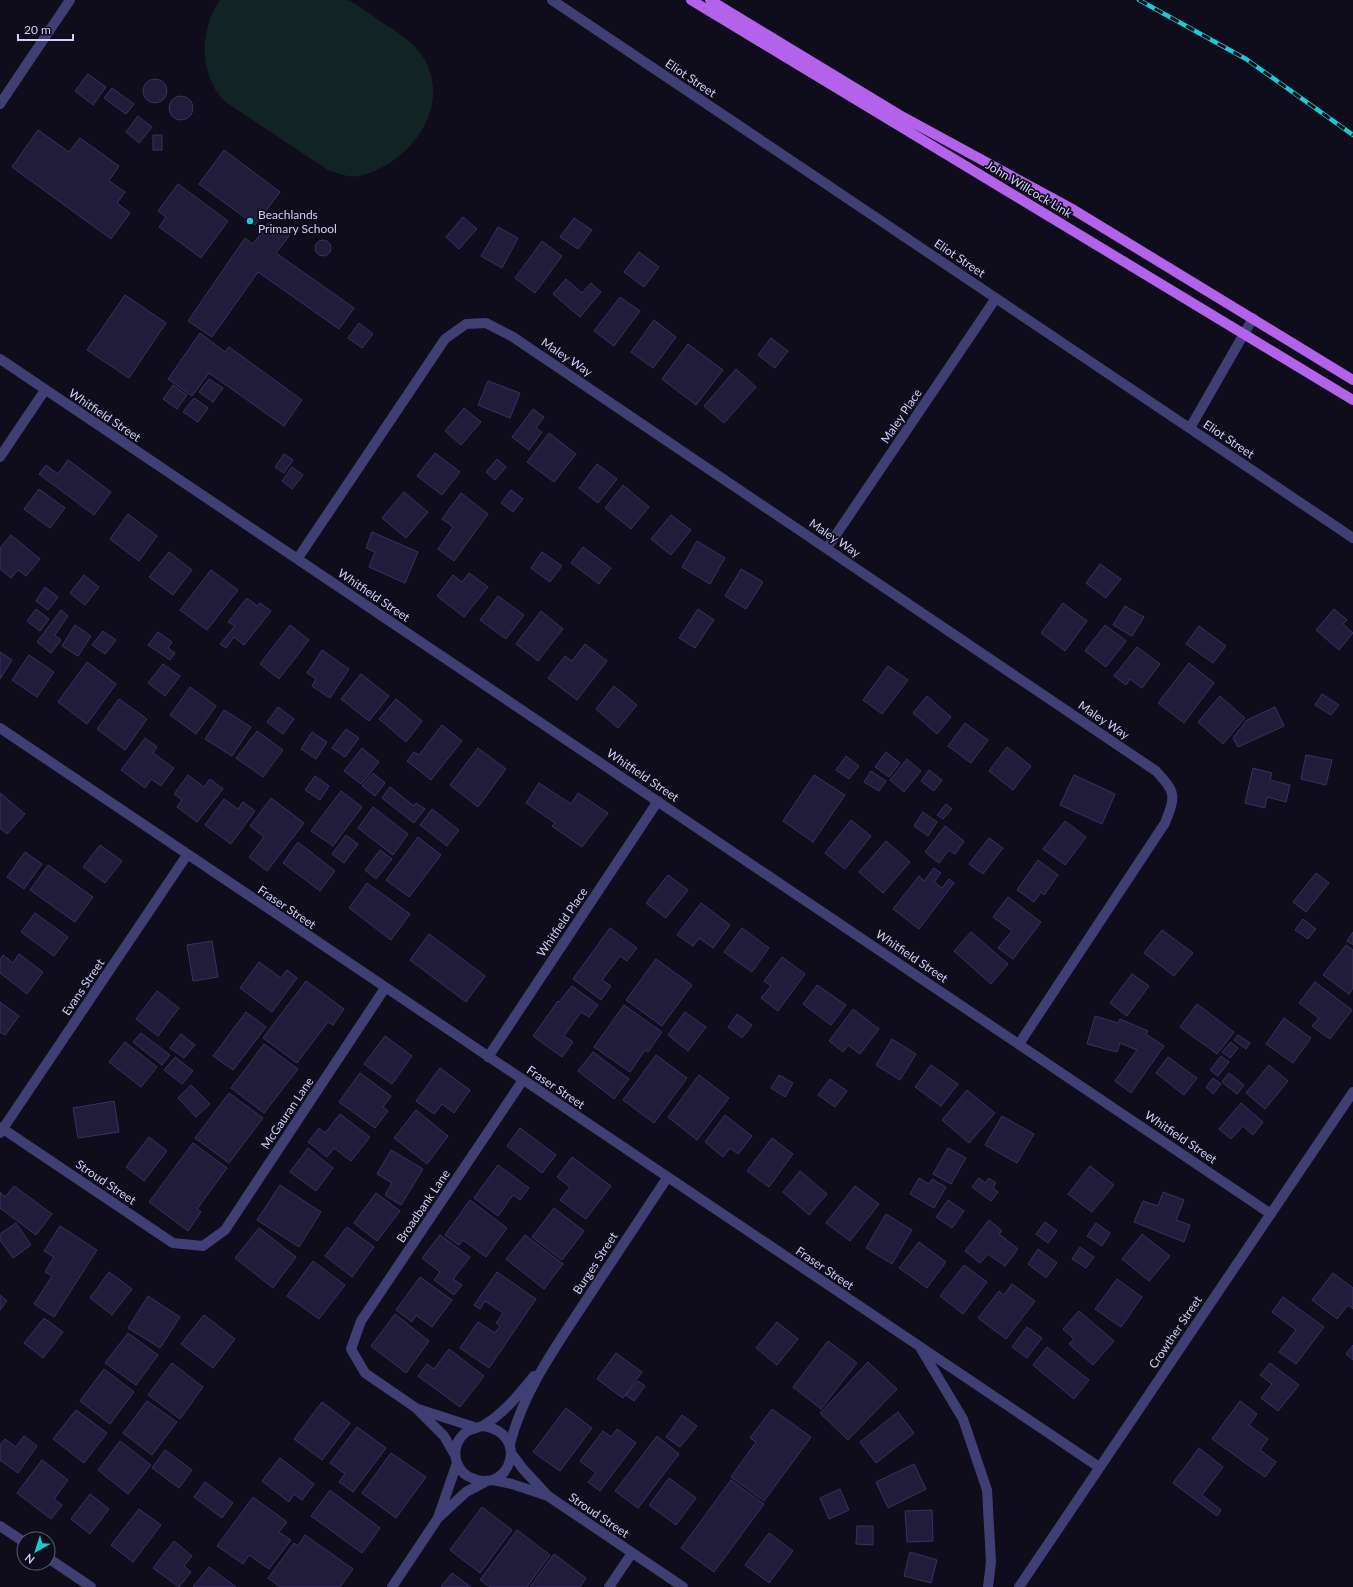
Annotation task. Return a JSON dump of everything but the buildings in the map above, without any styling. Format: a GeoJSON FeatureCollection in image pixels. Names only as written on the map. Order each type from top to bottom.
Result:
{"type":"FeatureCollection","features":[{"type":"Feature","properties":{"kind":"main road","name":"John Willcock Link"},"geometry":{"type":"LineString","coordinates":[[691,0],[1353,400]]}},
{"type":"Feature","properties":{"kind":"main road","name":"John Willcock Link"},"geometry":{"type":"LineString","coordinates":[[710,0],[902,117],[1074,210],[1353,380]]}},
{"type":"Feature","properties":{"kind":"street"},"geometry":{"type":"LineString","coordinates":[[0,104],[70,0]]}},
{"type":"Feature","properties":{"kind":"street","name":"Eliot Street"},"geometry":{"type":"LineString","coordinates":[[552,0],[1353,538]]}},
{"type":"Feature","properties":{"kind":"street","name":"Maley Place"},"geometry":{"type":"LineString","coordinates":[[827,548],[996,298]]}},
{"type":"Feature","properties":{"kind":"street"},"geometry":{"type":"LineString","coordinates":[[1190,428],[1253,318]]}},
{"type":"Feature","properties":{"kind":"street","name":"Maley Way"},"geometry":{"type":"LineString","coordinates":[[298,558],[445,339],[466,324],[486,323],[513,337],[827,548],[1156,771],[1171,788],[1173,803],[1165,823],[1019,1044]]}},
{"type":"Feature","properties":{"kind":"street","name":"Whitfield Street"},"geometry":{"type":"LineString","coordinates":[[0,359],[1272,1214]]}},
{"type":"Feature","properties":{"kind":"street"},"geometry":{"type":"LineString","coordinates":[[0,457],[45,390]]}},
{"type":"Feature","properties":{"kind":"street","name":"Fraser Street"},"geometry":{"type":"LineString","coordinates":[[0,728],[667,1178],[1099,1467]]}},
{"type":"Feature","properties":{"kind":"street","name":"Whitfield Place"},"geometry":{"type":"LineString","coordinates":[[488,1057],[658,801]]}},
{"type":"Feature","properties":{"kind":"street","name":"Evans Street"},"geometry":{"type":"LineString","coordinates":[[1,1130],[187,855]]}},
{"type":"Feature","properties":{"kind":"street","name":"McGauran Lane"},"geometry":{"type":"LineString","coordinates":[[203,1246],[225,1230],[386,988]]}},
{"type":"Feature","properties":{"kind":"street","name":"Broadbank Lane"},"geometry":{"type":"LineString","coordinates":[[416,1408],[366,1373],[351,1349],[361,1321],[522,1080]]}},
{"type":"Feature","properties":{"kind":"street","name":"Crowther Street"},"geometry":{"type":"LineString","coordinates":[[1019,1587],[1353,1092]]}},
{"type":"Feature","properties":{"kind":"street","name":"Stroud Street"},"geometry":{"type":"LineString","coordinates":[[1,1130],[173,1243],[203,1246]]}},
{"type":"Feature","properties":{"kind":"street","name":"Burges Street"},"geometry":{"type":"LineString","coordinates":[[511,1449],[515,1425],[544,1364],[667,1178]]}},
{"type":"Feature","properties":{"kind":"street"},"geometry":{"type":"LineString","coordinates":[[918,1346],[963,1419],[987,1490],[991,1562],[988,1587]]}},
{"type":"Feature","properties":{"kind":"street","name":"Burges Street"},"geometry":{"type":"LineString","coordinates":[[479,1427],[499,1414],[508,1406],[544,1364]]}},
{"type":"Feature","properties":{"kind":"street"},"geometry":{"type":"LineString","coordinates":[[392,1587],[438,1518],[466,1492],[501,1475],[507,1469],[510,1461],[511,1449],[506,1437],[500,1431],[492,1427],[479,1427],[416,1408]]}},
{"type":"Feature","properties":{"kind":"street"},"geometry":{"type":"LineString","coordinates":[[416,1408],[444,1436],[462,1471],[468,1477],[476,1480],[512,1484],[548,1496]]}},
{"type":"Feature","properties":{"kind":"street"},"geometry":{"type":"LineString","coordinates":[[438,1518],[456,1459],[456,1446],[460,1438],[466,1432],[479,1427]]}},
{"type":"Feature","properties":{"kind":"street","name":"Stroud Street"},"geometry":{"type":"LineString","coordinates":[[511,1449],[523,1469],[548,1496],[683,1587]]}},
{"type":"Feature","properties":{"kind":"street"},"geometry":{"type":"LineString","coordinates":[[0,1526],[16,1537]]}},
{"type":"Feature","properties":{"kind":"street"},"geometry":{"type":"LineString","coordinates":[[609,1587],[632,1553]]}},
{"type":"Feature","properties":{"kind":"street"},"geometry":{"type":"LineString","coordinates":[[56,1563],[91,1587]]}},
{"type":"Feature","properties":{"kind":"green space"},"geometry":{"type":"Polygon","coordinates":[[[220,0],[347,0],[351,1],[398,33],[411,43],[423,56],[430,72],[433,89],[432,106],[418,136],[407,149],[393,161],[379,169],[359,176],[345,176],[328,170],[224,101],[210,78],[206,65],[205,52],[205,38],[208,25],[220,0]]]}},
{"type":"Feature","properties":{"kind":"railway"},"geometry":{"type":"LineString","coordinates":[[1139,0],[1246,59],[1353,135]]}},
{"type":"Feature","properties":{"kind":"place","name":"Beachlands Primary School"},"geometry":{"type":"Point","coordinates":[250,221]}}]}
